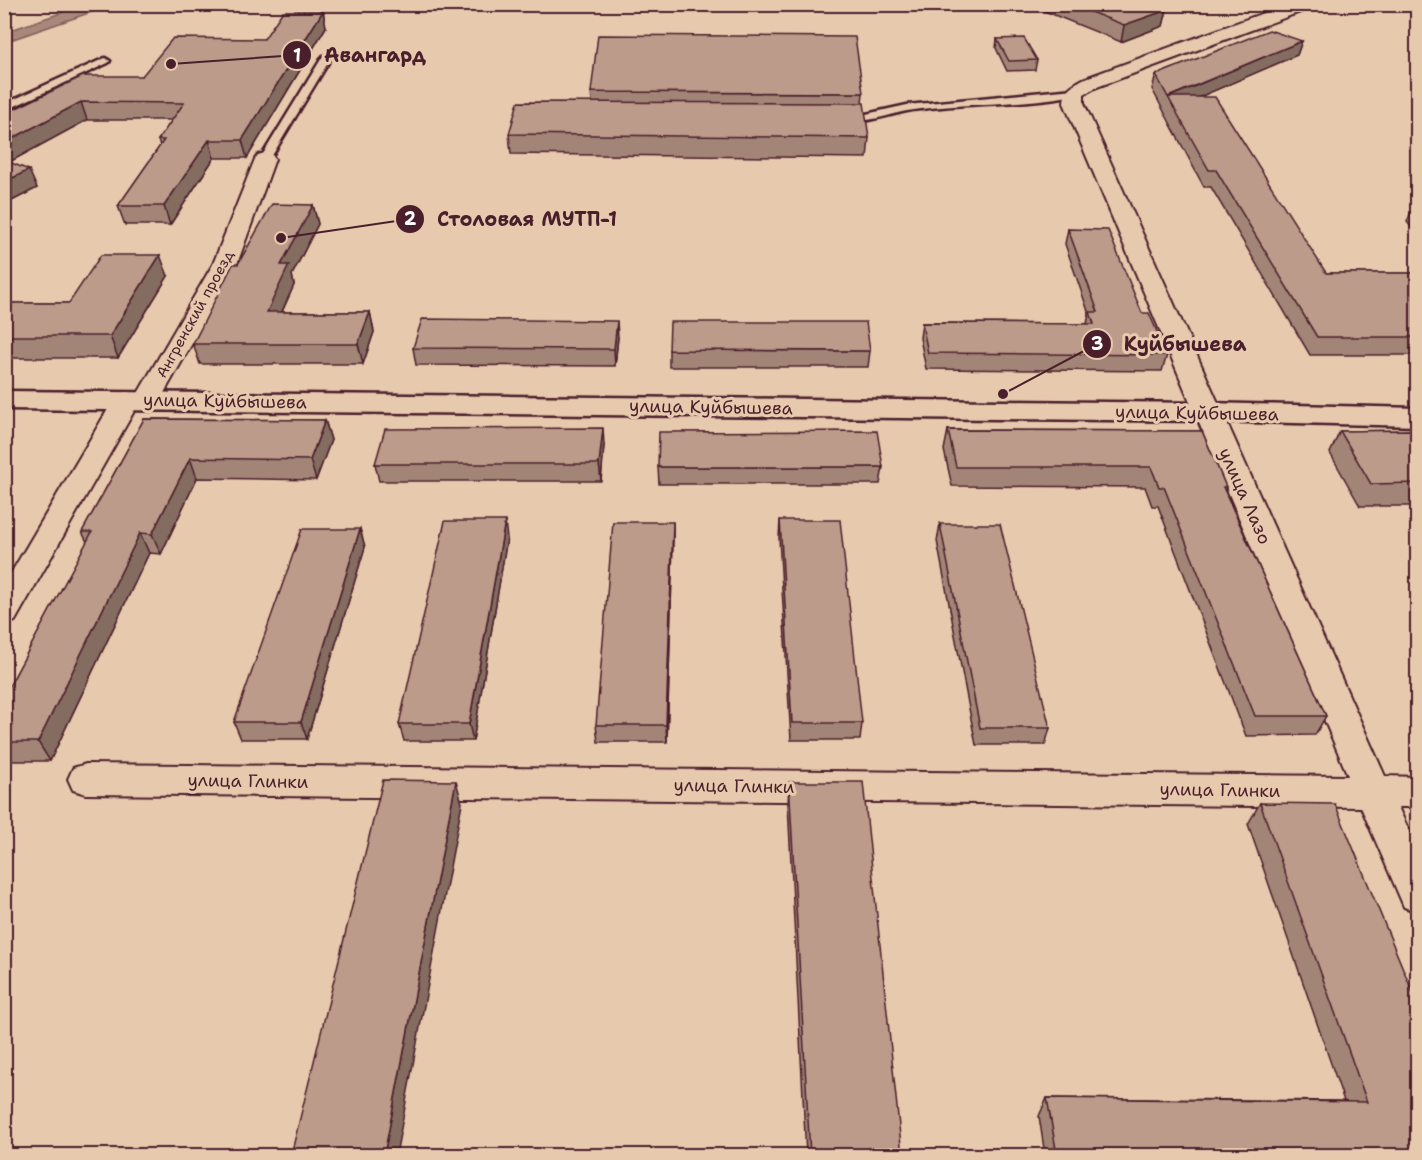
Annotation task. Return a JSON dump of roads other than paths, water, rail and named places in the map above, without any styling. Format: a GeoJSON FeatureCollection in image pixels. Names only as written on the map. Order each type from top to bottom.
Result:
{"type":"FeatureCollection","features":[{"type":"Feature","properties":{"kind":"main road","name":"улица Куйбышева"},"geometry":{"type":"LineString","coordinates":[[4,400],[1207,412],[1418,417]]}},
{"type":"Feature","properties":{"kind":"street"},"geometry":{"type":"LineString","coordinates":[[1074,92],[1090,83],[1305,4]]}},
{"type":"Feature","properties":{"kind":"street","name":"улица Лазо"},"geometry":{"type":"LineString","coordinates":[[1074,92],[1074,103],[1418,895]]}},
{"type":"Feature","properties":{"kind":"street","name":"Ангренский проезд"},"geometry":{"type":"LineString","coordinates":[[4,613],[225,264],[265,159]]}},
{"type":"Feature","properties":{"kind":"street","name":"улица Глинки"},"geometry":{"type":"LineString","coordinates":[[86,779],[1418,792]]}},
{"type":"Feature","properties":{"kind":"lane"},"geometry":{"type":"LineString","coordinates":[[265,159],[326,58]]}},
{"type":"Feature","properties":{"kind":"lane"},"geometry":{"type":"LineString","coordinates":[[4,108],[105,61]]}},
{"type":"Feature","properties":{"kind":"lane"},"geometry":{"type":"LineString","coordinates":[[831,117],[866,117],[907,108],[1074,92]]}},
{"type":"Feature","properties":{"kind":"place","name":"Авангард"},"geometry":{"type":"Point","coordinates":[171,64]}},
{"type":"Feature","properties":{"kind":"place","name":"Столовая МУТП-1"},"geometry":{"type":"Point","coordinates":[281,238]}},
{"type":"Feature","properties":{"kind":"place","name":"Куйбышева"},"geometry":{"type":"Point","coordinates":[1003,394]}}]}
